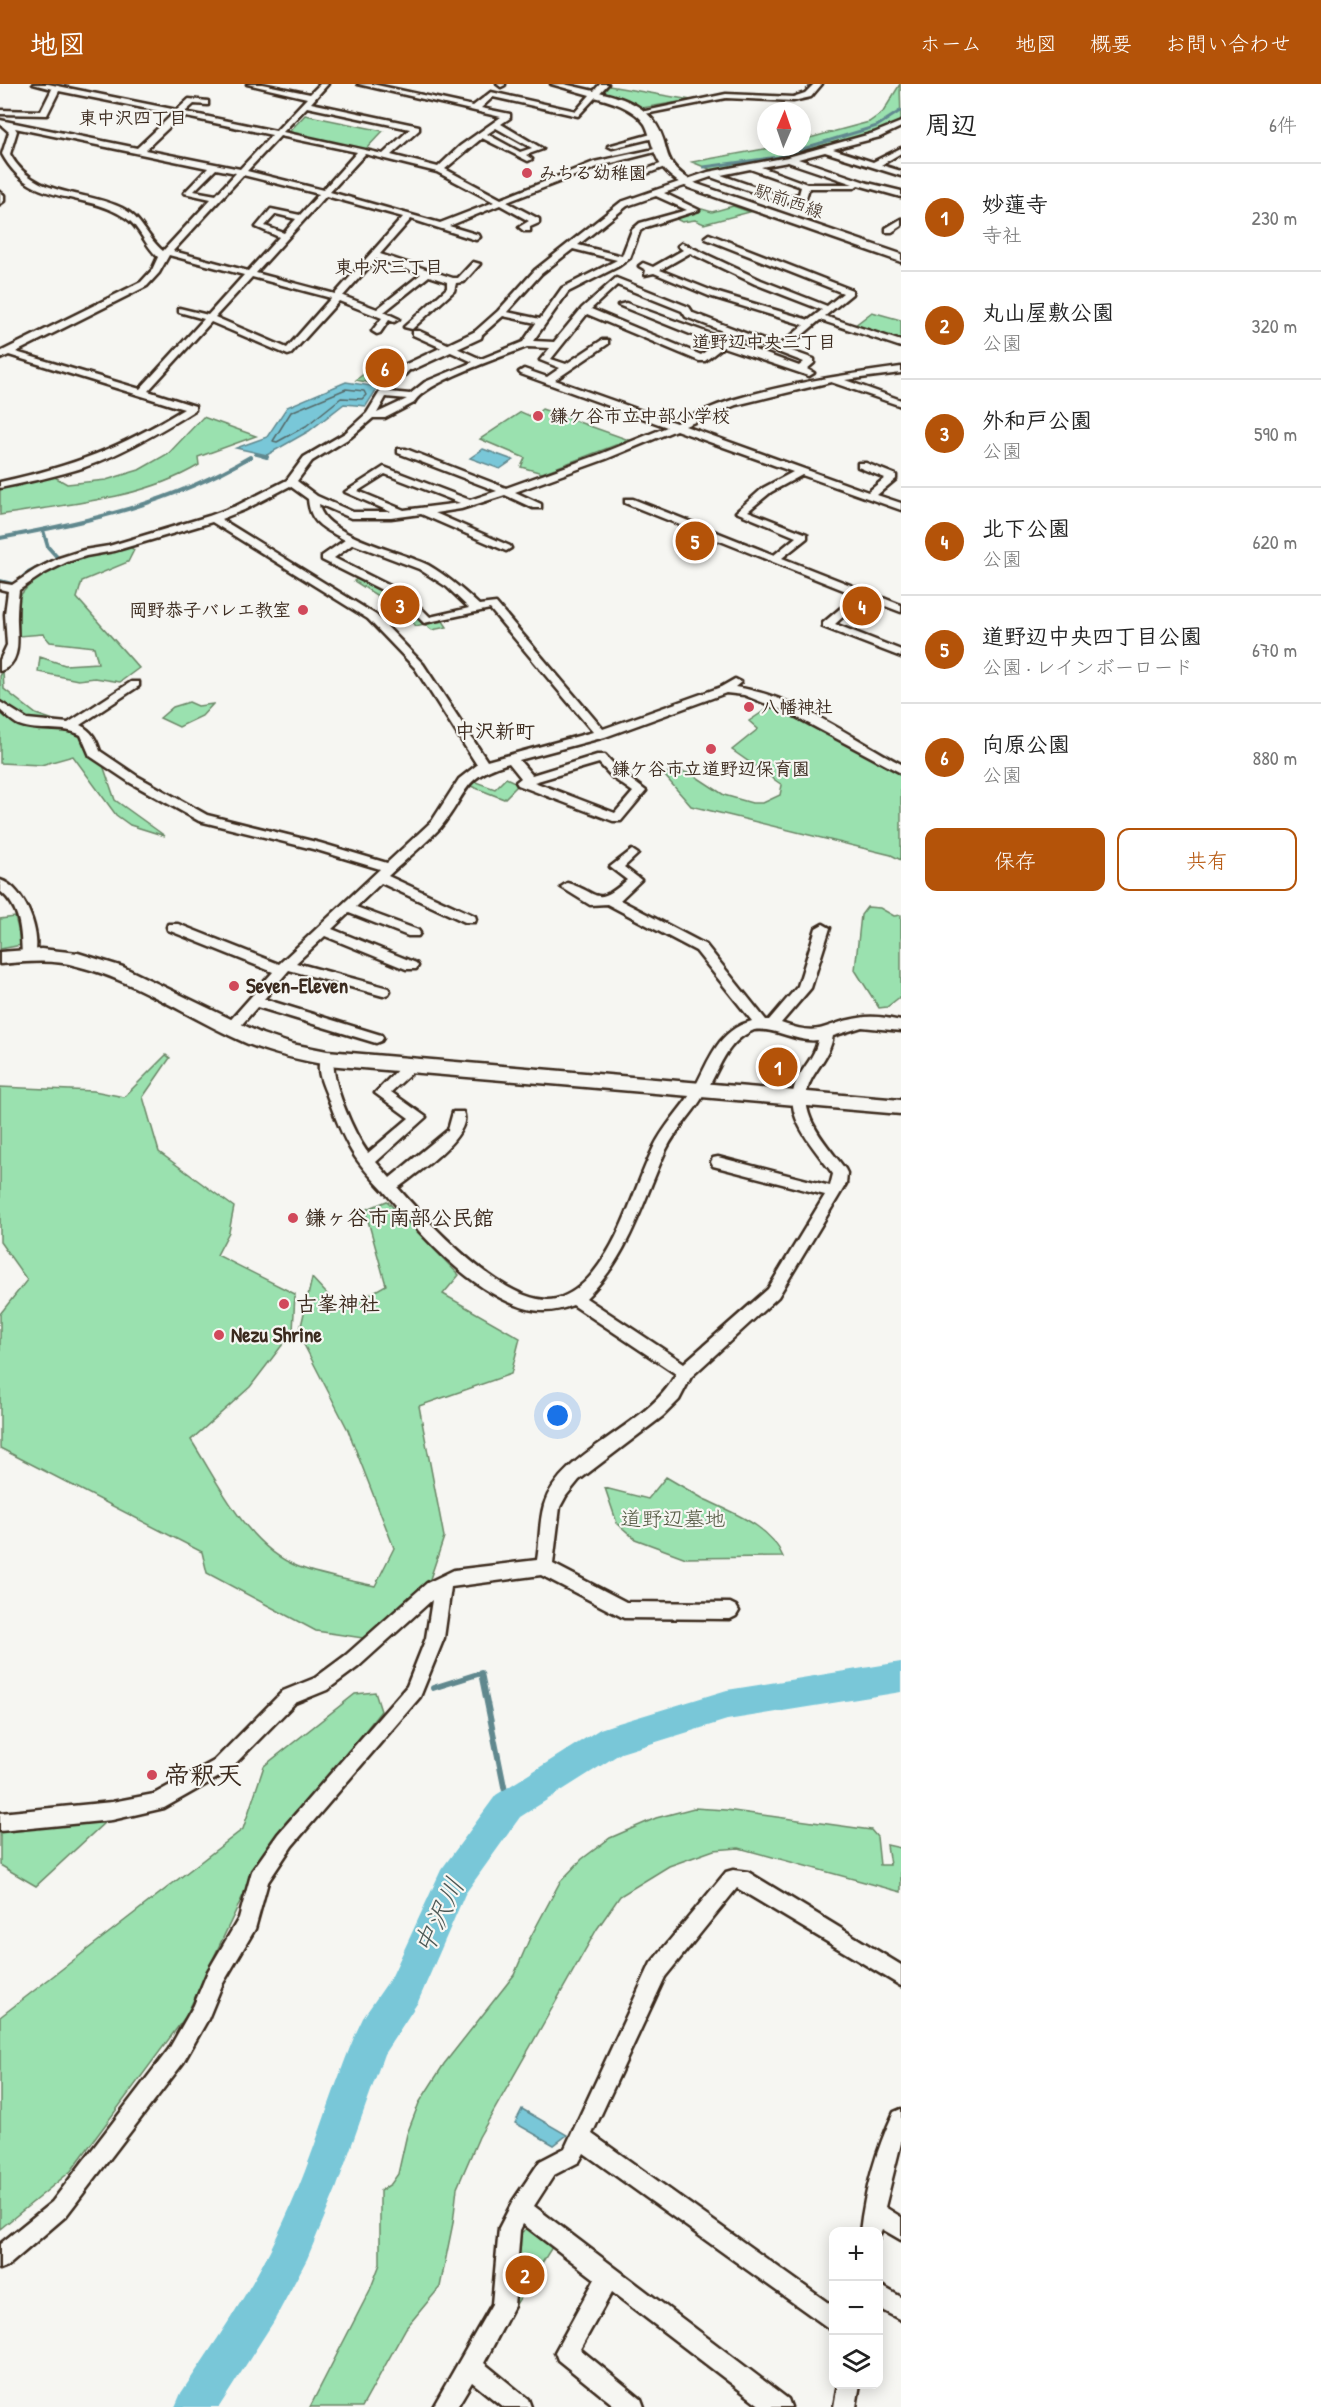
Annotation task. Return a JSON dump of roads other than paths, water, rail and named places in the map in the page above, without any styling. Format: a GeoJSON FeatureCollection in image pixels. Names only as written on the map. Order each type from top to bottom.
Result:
{"type":"FeatureCollection","features":[{"type":"Feature","properties":{"kind":"street"},"geometry":{"type":"LineString","coordinates":[[40,84],[440,170],[536,221],[523,227],[527,229]]}},
{"type":"Feature","properties":{"kind":"street"},"geometry":{"type":"LineString","coordinates":[[251,84],[313,97]]}},
{"type":"Feature","properties":{"kind":"street"},"geometry":{"type":"LineString","coordinates":[[4,354],[46,331],[137,289],[156,271],[165,254],[324,84]]}},
{"type":"Feature","properties":{"kind":"street"},"geometry":{"type":"LineString","coordinates":[[362,84],[387,93],[507,116],[463,148],[440,170]]}},
{"type":"Feature","properties":{"kind":"street"},"geometry":{"type":"LineString","coordinates":[[555,84],[573,86],[614,99],[640,113],[649,121],[656,135],[659,150],[668,167],[633,176]]}},
{"type":"Feature","properties":{"kind":"street"},"geometry":{"type":"LineString","coordinates":[[475,109],[491,94],[578,114],[604,84]]}},
{"type":"Feature","properties":{"kind":"street"},"geometry":{"type":"LineString","coordinates":[[640,113],[726,96],[777,100],[798,99],[808,95],[819,84]]}},
{"type":"Feature","properties":{"kind":"street"},"geometry":{"type":"LineString","coordinates":[[0,112],[44,113],[56,88]]}},
{"type":"Feature","properties":{"kind":"street"},"geometry":{"type":"LineString","coordinates":[[140,150],[192,100],[204,103]]}},
{"type":"Feature","properties":{"kind":"street"},"geometry":{"type":"LineString","coordinates":[[306,104],[416,128],[384,157]]}},
{"type":"Feature","properties":{"kind":"street"},"geometry":{"type":"LineString","coordinates":[[2,122],[242,172],[409,216],[476,237]]}},
{"type":"Feature","properties":{"kind":"street"},"geometry":{"type":"LineString","coordinates":[[2,122],[13,131],[6,154],[20,175],[125,214],[137,223],[147,243],[165,254],[337,297],[387,316]]}},
{"type":"Feature","properties":{"kind":"street"},"geometry":{"type":"LineString","coordinates":[[0,586],[14,589],[39,572],[63,560],[84,553],[110,549],[213,518],[240,508],[291,482],[308,459],[348,435],[371,415],[396,375],[407,367],[476,335],[501,313],[538,272],[624,204],[711,174],[789,159],[877,135],[901,123]]}},
{"type":"Feature","properties":{"kind":"street"},"geometry":{"type":"LineString","coordinates":[[496,125],[539,148],[520,154]]}},
{"type":"Feature","properties":{"kind":"street"},"geometry":{"type":"LineString","coordinates":[[483,135],[532,161]]}},
{"type":"Feature","properties":{"kind":"street"},"geometry":{"type":"LineString","coordinates":[[612,146],[656,135]]}},
{"type":"Feature","properties":{"kind":"street"},"geometry":{"type":"LineString","coordinates":[[824,149],[901,174]]}},
{"type":"Feature","properties":{"kind":"street"},"geometry":{"type":"LineString","coordinates":[[440,225],[597,164],[659,150]]}},
{"type":"Feature","properties":{"kind":"street"},"geometry":{"type":"LineString","coordinates":[[873,166],[901,150]]}},
{"type":"Feature","properties":{"kind":"street"},"geometry":{"type":"LineString","coordinates":[[143,391],[363,152]]}},
{"type":"Feature","properties":{"kind":"street"},"geometry":{"type":"LineString","coordinates":[[789,159],[865,185],[901,194]]}},
{"type":"Feature","properties":{"kind":"street"},"geometry":{"type":"LineString","coordinates":[[0,170],[13,165]]}},
{"type":"Feature","properties":{"kind":"street"},"geometry":{"type":"LineString","coordinates":[[214,166],[188,193],[219,198]]}},
{"type":"Feature","properties":{"kind":"street"},"geometry":{"type":"LineString","coordinates":[[752,166],[807,186],[865,185]]}},
{"type":"Feature","properties":{"kind":"street","name":"駅前西線"},"geometry":{"type":"LineString","coordinates":[[668,167],[685,182],[735,202],[901,258]]}},
{"type":"Feature","properties":{"kind":"street"},"geometry":{"type":"LineString","coordinates":[[711,174],[783,200],[803,196],[807,186]]}},
{"type":"Feature","properties":{"kind":"street"},"geometry":{"type":"LineString","coordinates":[[526,344],[565,290],[624,259],[631,248],[636,230],[643,225],[695,210],[654,192]]}},
{"type":"Feature","properties":{"kind":"street"},"geometry":{"type":"LineString","coordinates":[[0,195],[0,201]]}},
{"type":"Feature","properties":{"kind":"street"},"geometry":{"type":"LineString","coordinates":[[285,236],[260,227],[274,211],[302,218]]}},
{"type":"Feature","properties":{"kind":"street"},"geometry":{"type":"LineString","coordinates":[[182,310],[209,318],[288,352],[409,216]]}},
{"type":"Feature","properties":{"kind":"street"},"geometry":{"type":"LineString","coordinates":[[889,230],[901,222]]}},
{"type":"Feature","properties":{"kind":"street"},"geometry":{"type":"LineString","coordinates":[[709,237],[849,292],[779,350]]}},
{"type":"Feature","properties":{"kind":"street"},"geometry":{"type":"LineString","coordinates":[[735,247],[748,240]]}},
{"type":"Feature","properties":{"kind":"street"},"geometry":{"type":"LineString","coordinates":[[571,246],[624,259]]}},
{"type":"Feature","properties":{"kind":"street"},"geometry":{"type":"LineString","coordinates":[[828,309],[758,282],[686,248],[647,270],[674,282],[734,302],[815,320],[901,344]]}},
{"type":"Feature","properties":{"kind":"street"},"geometry":{"type":"LineString","coordinates":[[374,255],[452,281],[461,280],[476,264]]}},
{"type":"Feature","properties":{"kind":"street"},"geometry":{"type":"LineString","coordinates":[[377,331],[387,316],[427,273]]}},
{"type":"Feature","properties":{"kind":"street"},"geometry":{"type":"LineString","coordinates":[[452,281],[451,289],[413,330],[482,363]]}},
{"type":"Feature","properties":{"kind":"street"},"geometry":{"type":"LineString","coordinates":[[567,367],[545,360],[585,310],[616,281],[686,309],[689,315],[779,350],[815,358],[800,370]]}},
{"type":"Feature","properties":{"kind":"street"},"geometry":{"type":"LineString","coordinates":[[634,309],[652,296]]}},
{"type":"Feature","properties":{"kind":"street"},"geometry":{"type":"LineString","coordinates":[[623,305],[722,343],[901,403]]}},
{"type":"Feature","properties":{"kind":"street"},"geometry":{"type":"LineString","coordinates":[[585,310],[702,359],[722,343]]}},
{"type":"Feature","properties":{"kind":"street"},"geometry":{"type":"LineString","coordinates":[[501,313],[543,322]]}},
{"type":"Feature","properties":{"kind":"street"},"geometry":{"type":"LineString","coordinates":[[548,381],[605,342]]}},
{"type":"Feature","properties":{"kind":"street"},"geometry":{"type":"LineString","coordinates":[[371,415],[382,416],[411,401],[412,397],[428,384],[526,344],[556,345]]}},
{"type":"Feature","properties":{"kind":"street"},"geometry":{"type":"LineString","coordinates":[[0,485],[41,476],[93,460],[137,440],[192,408],[143,391],[4,354]]}},
{"type":"Feature","properties":{"kind":"street"},"geometry":{"type":"LineString","coordinates":[[291,482],[313,498],[351,515],[424,512],[469,503],[504,492],[676,428],[733,403],[831,379],[901,370]]}},
{"type":"Feature","properties":{"kind":"street"},"geometry":{"type":"LineString","coordinates":[[524,372],[901,507]]}},
{"type":"Feature","properties":{"kind":"street"},"geometry":{"type":"LineString","coordinates":[[385,394],[412,397]]}},
{"type":"Feature","properties":{"kind":"street"},"geometry":{"type":"LineString","coordinates":[[397,459],[504,492],[537,506]]}},
{"type":"Feature","properties":{"kind":"street"},"geometry":{"type":"LineString","coordinates":[[397,459],[469,503]]}},
{"type":"Feature","properties":{"kind":"street"},"geometry":{"type":"LineString","coordinates":[[397,459],[350,492],[404,514]]}},
{"type":"Feature","properties":{"kind":"street"},"geometry":{"type":"LineString","coordinates":[[862,465],[892,477],[869,496]]}},
{"type":"Feature","properties":{"kind":"street"},"geometry":{"type":"LineString","coordinates":[[775,560],[803,536],[741,512],[767,490],[801,471]]}},
{"type":"Feature","properties":{"kind":"street"},"geometry":{"type":"LineString","coordinates":[[313,498],[314,513],[321,521],[352,540],[423,567],[451,585],[477,609]]}},
{"type":"Feature","properties":{"kind":"street"},"geometry":{"type":"LineString","coordinates":[[629,501],[901,609]]}},
{"type":"Feature","properties":{"kind":"street"},"geometry":{"type":"LineString","coordinates":[[424,512],[501,548]]}},
{"type":"Feature","properties":{"kind":"street"},"geometry":{"type":"LineString","coordinates":[[213,518],[372,617],[419,666],[484,766]]}},
{"type":"Feature","properties":{"kind":"street"},"geometry":{"type":"LineString","coordinates":[[352,540],[326,558],[404,597],[428,621],[492,605],[601,734]]}},
{"type":"Feature","properties":{"kind":"street"},"geometry":{"type":"LineString","coordinates":[[0,668],[10,655],[13,645],[11,614],[14,589]]}},
{"type":"Feature","properties":{"kind":"street"},"geometry":{"type":"LineString","coordinates":[[863,594],[827,625],[901,654]]}},
{"type":"Feature","properties":{"kind":"street"},"geometry":{"type":"LineString","coordinates":[[71,726],[135,684]]}},
{"type":"Feature","properties":{"kind":"street"},"geometry":{"type":"LineString","coordinates":[[231,1028],[284,967],[440,819],[463,782],[484,766],[601,734],[730,685],[787,708],[901,769]]}},
{"type":"Feature","properties":{"kind":"street"},"geometry":{"type":"LineString","coordinates":[[0,705],[20,721],[47,726],[71,726],[86,733],[93,743],[94,753],[133,779],[203,818],[320,847],[385,873],[470,919]]}},
{"type":"Feature","properties":{"kind":"street"},"geometry":{"type":"LineString","coordinates":[[602,758],[617,775],[640,791],[616,818],[522,782],[529,780],[602,758]]}},
{"type":"Feature","properties":{"kind":"street"},"geometry":{"type":"LineString","coordinates":[[512,759],[529,780]]}},
{"type":"Feature","properties":{"kind":"street"},"geometry":{"type":"LineString","coordinates":[[611,902],[635,880],[613,866],[632,854]]}},
{"type":"Feature","properties":{"kind":"street"},"geometry":{"type":"LineString","coordinates":[[0,884],[25,910],[29,955]]}},
{"type":"Feature","properties":{"kind":"street"},"geometry":{"type":"LineString","coordinates":[[567,887],[596,902],[603,899],[611,902],[701,948],[767,1024]]}},
{"type":"Feature","properties":{"kind":"street"},"geometry":{"type":"LineString","coordinates":[[347,908],[413,933]]}},
{"type":"Feature","properties":{"kind":"street"},"geometry":{"type":"LineString","coordinates":[[173,927],[284,967],[383,991]]}},
{"type":"Feature","properties":{"kind":"street"},"geometry":{"type":"LineString","coordinates":[[767,1024],[804,988],[823,928]]}},
{"type":"Feature","properties":{"kind":"street"},"geometry":{"type":"LineString","coordinates":[[323,930],[411,966]]}},
{"type":"Feature","properties":{"kind":"street"},"geometry":{"type":"LineString","coordinates":[[0,958],[29,955],[78,959],[116,972],[231,1028],[290,1051],[327,1058],[901,1107]]}},
{"type":"Feature","properties":{"kind":"street"},"geometry":{"type":"LineString","coordinates":[[254,1001],[376,1038]]}},
{"type":"Feature","properties":{"kind":"street"},"geometry":{"type":"LineString","coordinates":[[327,1058],[325,1069],[353,1142],[389,1187],[454,1257],[500,1289],[531,1304],[551,1306],[574,1298],[595,1281],[612,1260],[660,1147],[700,1090],[711,1064],[728,1040],[745,1028],[767,1024],[805,1036],[826,1035],[839,1028],[872,1021],[901,1026]]}},
{"type":"Feature","properties":{"kind":"street"},"geometry":{"type":"LineString","coordinates":[[543,1567],[546,1559],[552,1506],[560,1491],[573,1475],[657,1411],[673,1395],[685,1371],[773,1293],[839,1184],[840,1173],[808,1130],[801,1115],[804,1081],[822,1056],[826,1035]]}},
{"type":"Feature","properties":{"kind":"street"},"geometry":{"type":"LineString","coordinates":[[367,1162],[419,1117],[382,1093],[411,1065]]}},
{"type":"Feature","properties":{"kind":"street"},"geometry":{"type":"LineString","coordinates":[[389,1187],[453,1134],[458,1125],[458,1116]]}},
{"type":"Feature","properties":{"kind":"street"},"geometry":{"type":"LineString","coordinates":[[718,1162],[833,1192]]}},
{"type":"Feature","properties":{"kind":"street"},"geometry":{"type":"LineString","coordinates":[[574,1298],[685,1371]]}},
{"type":"Feature","properties":{"kind":"street"},"geometry":{"type":"LineString","coordinates":[[0,1822],[112,1810],[157,1802],[220,1767],[289,1697],[321,1684],[352,1661],[433,1588],[454,1578],[543,1567],[624,1610],[730,1611]]}},
{"type":"Feature","properties":{"kind":"street"},"geometry":{"type":"LineString","coordinates":[[0,2258],[59,2209],[176,2056],[201,2012],[215,1978],[248,1922],[258,1878],[285,1840],[414,1691],[435,1638],[443,1582]]}},
{"type":"Feature","properties":{"kind":"street"},"geometry":{"type":"LineString","coordinates":[[444,2407],[503,2306],[510,2228],[520,2208],[547,2168],[572,2155],[658,1970],[733,1879],[741,1879],[901,1976]]}},
{"type":"Feature","properties":{"kind":"street"},"geometry":{"type":"LineString","coordinates":[[901,2119],[891,2139],[872,2222],[901,2229]]}},
{"type":"Feature","properties":{"kind":"street"},"geometry":{"type":"LineString","coordinates":[[580,2138],[829,2317]]}},
{"type":"Feature","properties":{"kind":"street"},"geometry":{"type":"LineString","coordinates":[[520,2208],[780,2407]]}},
{"type":"Feature","properties":{"kind":"street"},"geometry":{"type":"LineString","coordinates":[[608,2277],[566,2352],[633,2407]]}},
{"type":"Feature","properties":{"kind":"street"},"geometry":{"type":"LineString","coordinates":[[883,2298],[901,2309]]}},
{"type":"Feature","properties":{"kind":"street"},"geometry":{"type":"LineString","coordinates":[[470,2366],[520,2407]]}},
{"type":"Feature","properties":{"kind":"street"},"geometry":{"type":"LineString","coordinates":[[845,2407],[848,2389]]}},
{"type":"Feature","properties":{"kind":"water"},"geometry":{"type":"Polygon","coordinates":[[[346,382],[378,387],[366,406],[344,404],[309,431],[267,455],[236,448],[267,437],[287,407],[346,382]]]}},
{"type":"Feature","properties":{"kind":"water"},"geometry":{"type":"Polygon","coordinates":[[[483,449],[513,460],[500,469],[470,458],[483,449]]]}},
{"type":"Feature","properties":{"kind":"water"},"geometry":{"type":"Polygon","coordinates":[[[522,2109],[567,2135],[554,2145],[515,2123],[522,2109]]]}},
{"type":"Feature","properties":{"kind":"waterway"},"geometry":{"type":"LineString","coordinates":[[811,146],[877,126],[900,111]]}},
{"type":"Feature","properties":{"kind":"waterway"},"geometry":{"type":"LineString","coordinates":[[704,167],[781,156]]}},
{"type":"Feature","properties":{"kind":"waterway"},"geometry":{"type":"LineString","coordinates":[[255,454],[267,457]]}},
{"type":"Feature","properties":{"kind":"waterway"},"geometry":{"type":"LineString","coordinates":[[0,538],[65,525],[160,499],[190,487],[250,457]]}},
{"type":"Feature","properties":{"kind":"waterway"},"geometry":{"type":"LineString","coordinates":[[0,581],[16,585],[26,574],[58,558],[48,547],[43,530]]}},
{"type":"Feature","properties":{"kind":"waterway"},"geometry":{"type":"LineString","coordinates":[[433,1688],[481,1673],[508,1806]]}},
{"type":"Feature","properties":{"kind":"waterway","name":"中沢川"},"geometry":{"type":"LineString","coordinates":[[195,2407],[250,2324],[280,2272],[317,2189],[368,2048],[376,2031],[405,1989],[453,1882],[508,1806],[612,1740],[727,1705],[901,1677]]}},
{"type":"Feature","properties":{"kind":"place","name":"みちる幼稚園"},"geometry":{"type":"Point","coordinates":[527,173]}},
{"type":"Feature","properties":{"kind":"place","name":"向原公園"},"geometry":{"type":"Point","coordinates":[385,368]}},
{"type":"Feature","properties":{"kind":"place","name":"鎌ケ谷市立中部小学校"},"geometry":{"type":"Point","coordinates":[538,416]}},
{"type":"Feature","properties":{"kind":"place","name":"道野辺中央四丁目公園"},"geometry":{"type":"Point","coordinates":[695,541]}},
{"type":"Feature","properties":{"kind":"place","name":"外和戸公園"},"geometry":{"type":"Point","coordinates":[400,605]}},
{"type":"Feature","properties":{"kind":"place","name":"北下公園"},"geometry":{"type":"Point","coordinates":[862,606]}},
{"type":"Feature","properties":{"kind":"place","name":"岡野恭子バレエ教室"},"geometry":{"type":"Point","coordinates":[303,610]}},
{"type":"Feature","properties":{"kind":"place","name":"八幡神社"},"geometry":{"type":"Point","coordinates":[749,707]}},
{"type":"Feature","properties":{"kind":"place","name":"鎌ケ谷市立道野辺保育園"},"geometry":{"type":"Point","coordinates":[711,749]}},
{"type":"Feature","properties":{"kind":"place","name":"Seven-Eleven"},"geometry":{"type":"Point","coordinates":[234,986]}},
{"type":"Feature","properties":{"kind":"place","name":"妙蓮寺"},"geometry":{"type":"Point","coordinates":[778,1067]}},
{"type":"Feature","properties":{"kind":"place","name":"鎌ヶ谷市南部公民館"},"geometry":{"type":"Point","coordinates":[293,1218]}},
{"type":"Feature","properties":{"kind":"place","name":"古峯神社"},"geometry":{"type":"Point","coordinates":[284,1304]}},
{"type":"Feature","properties":{"kind":"place","name":"Nezu Shrine"},"geometry":{"type":"Point","coordinates":[219,1335]}},
{"type":"Feature","properties":{"kind":"place","name":"帝釈天"},"geometry":{"type":"Point","coordinates":[152,1775]}},
{"type":"Feature","properties":{"kind":"place","name":"丸山屋敷公園"},"geometry":{"type":"Point","coordinates":[525,2275]}},
{"type":"Feature","properties":{"kind":"district","name":"東中沢四丁目"},"geometry":{"type":"Point","coordinates":[133,118]}},
{"type":"Feature","properties":{"kind":"district","name":"東中沢三丁目"},"geometry":{"type":"Point","coordinates":[389,267]}},
{"type":"Feature","properties":{"kind":"district","name":"道野辺中央三丁目"},"geometry":{"type":"Point","coordinates":[764,342]}},
{"type":"Feature","properties":{"kind":"district","name":"中沢新町"},"geometry":{"type":"Point","coordinates":[495,731]}},
{"type":"Feature","properties":{"kind":"park label","name":"道野辺墓地"},"geometry":{"type":"Point","coordinates":[673,1519]}}]}
